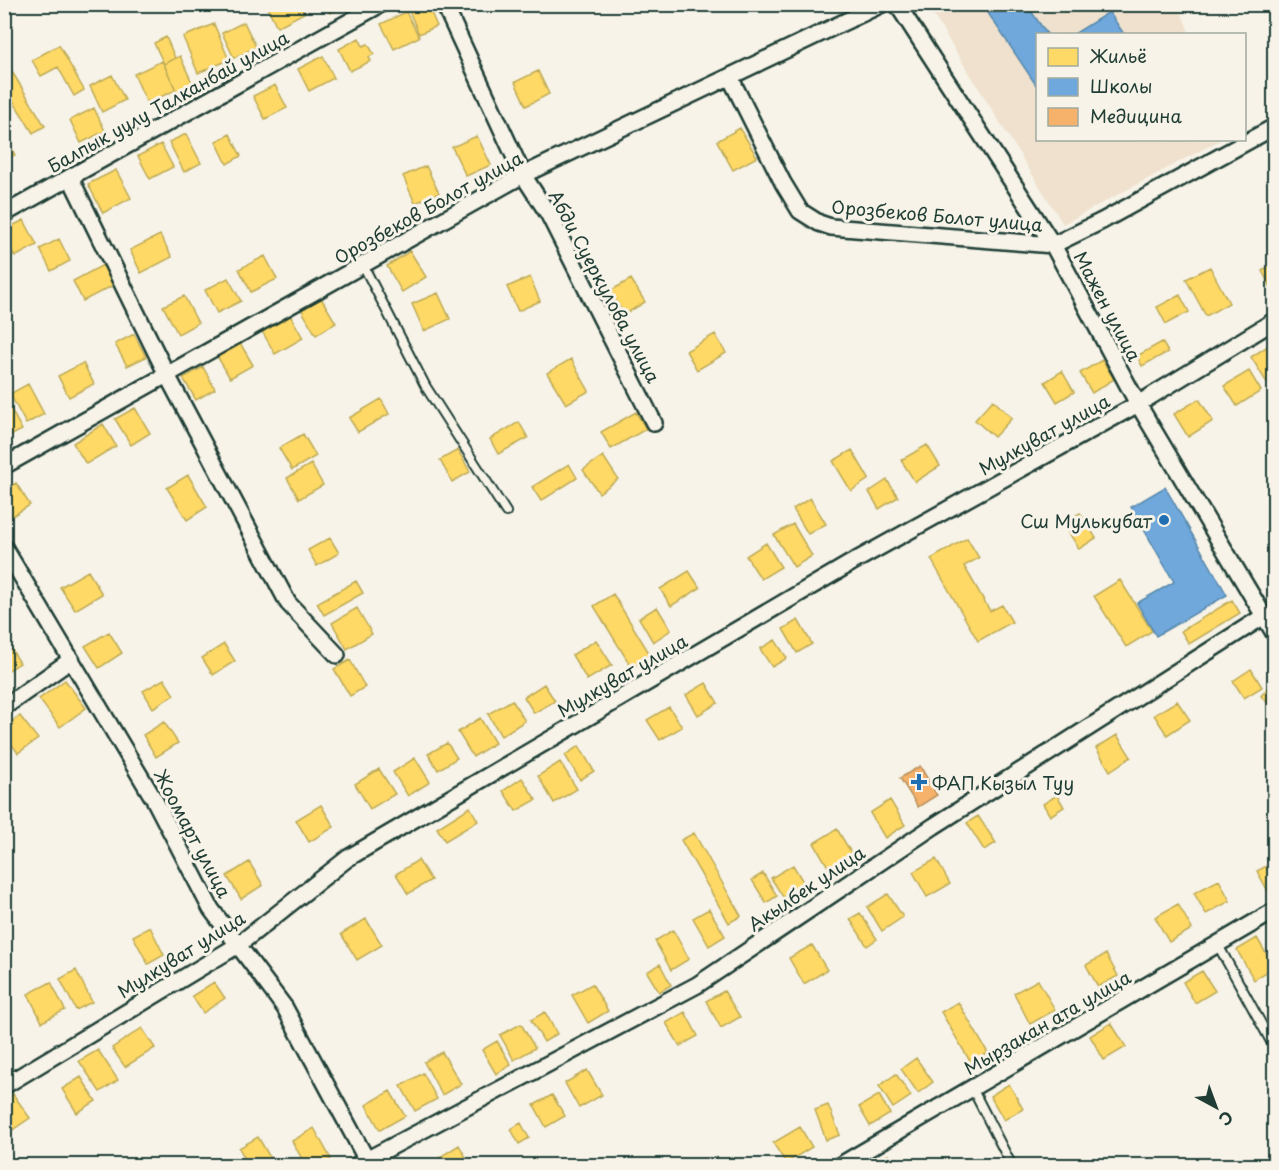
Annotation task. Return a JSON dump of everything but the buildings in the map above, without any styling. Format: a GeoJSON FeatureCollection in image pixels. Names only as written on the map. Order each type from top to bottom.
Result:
{"type":"FeatureCollection","features":[{"type":"Feature","properties":{"kind":"street","name":"Балпык уулу Талканбай улица"},"geometry":{"type":"LineString","coordinates":[[4,214],[381,4]]}},
{"type":"Feature","properties":{"kind":"street","name":"Абди Суеркулова улица"},"geometry":{"type":"LineString","coordinates":[[444,4],[523,175],[549,215],[654,423]]}},
{"type":"Feature","properties":{"kind":"street","name":"Орозбеков Болот улица"},"geometry":{"type":"LineString","coordinates":[[4,466],[523,175],[882,4]]}},
{"type":"Feature","properties":{"kind":"street","name":"Мажен улица"},"geometry":{"type":"LineString","coordinates":[[897,4],[1053,245],[1138,404],[1275,633]]}},
{"type":"Feature","properties":{"kind":"street","name":"Орозбеков Болот улица"},"geometry":{"type":"LineString","coordinates":[[730,77],[800,211],[819,223],[831,227],[1053,245],[1102,221],[1275,127]]}},
{"type":"Feature","properties":{"kind":"street"},"geometry":{"type":"LineString","coordinates":[[70,177],[167,375],[288,603],[337,655]]}},
{"type":"Feature","properties":{"kind":"street","name":"Мулкуват улица"},"geometry":{"type":"LineString","coordinates":[[4,1086],[238,945],[348,858],[851,563],[1138,404],[1275,321]]}},
{"type":"Feature","properties":{"kind":"street","name":"Жоомарт улица"},"geometry":{"type":"LineString","coordinates":[[4,547],[155,801],[211,909],[285,1008],[363,1163]]}},
{"type":"Feature","properties":{"kind":"street","name":"Акылбек улица"},"geometry":{"type":"LineString","coordinates":[[363,1163],[697,985],[934,826],[1264,616]]}},
{"type":"Feature","properties":{"kind":"street"},"geometry":{"type":"LineString","coordinates":[[4,706],[71,660]]}},
{"type":"Feature","properties":{"kind":"street","name":"Мырзакан ата улица"},"geometry":{"type":"LineString","coordinates":[[839,1166],[1275,911]]}},
{"type":"Feature","properties":{"kind":"lane"},"geometry":{"type":"LineString","coordinates":[[363,266],[426,387],[506,512]]}},
{"type":"Feature","properties":{"kind":"lane"},"geometry":{"type":"LineString","coordinates":[[1218,945],[1275,1047]]}},
{"type":"Feature","properties":{"kind":"lane"},"geometry":{"type":"LineString","coordinates":[[972,1088],[1012,1166]]}},
{"type":"Feature","properties":{"kind":"shaded area"},"geometry":{"type":"Polygon","coordinates":[[[927,5],[1178,5],[1190,33],[1036,33],[1036,141],[1218,141],[1063,224],[927,5]]]}},
{"type":"Feature","properties":{"kind":"place","name":"Сш Мулькубат"},"geometry":{"type":"Point","coordinates":[1164,520]}},
{"type":"Feature","properties":{"kind":"place","name":"ФАП Кызыл Туу"},"geometry":{"type":"Point","coordinates":[919,782]}}]}
